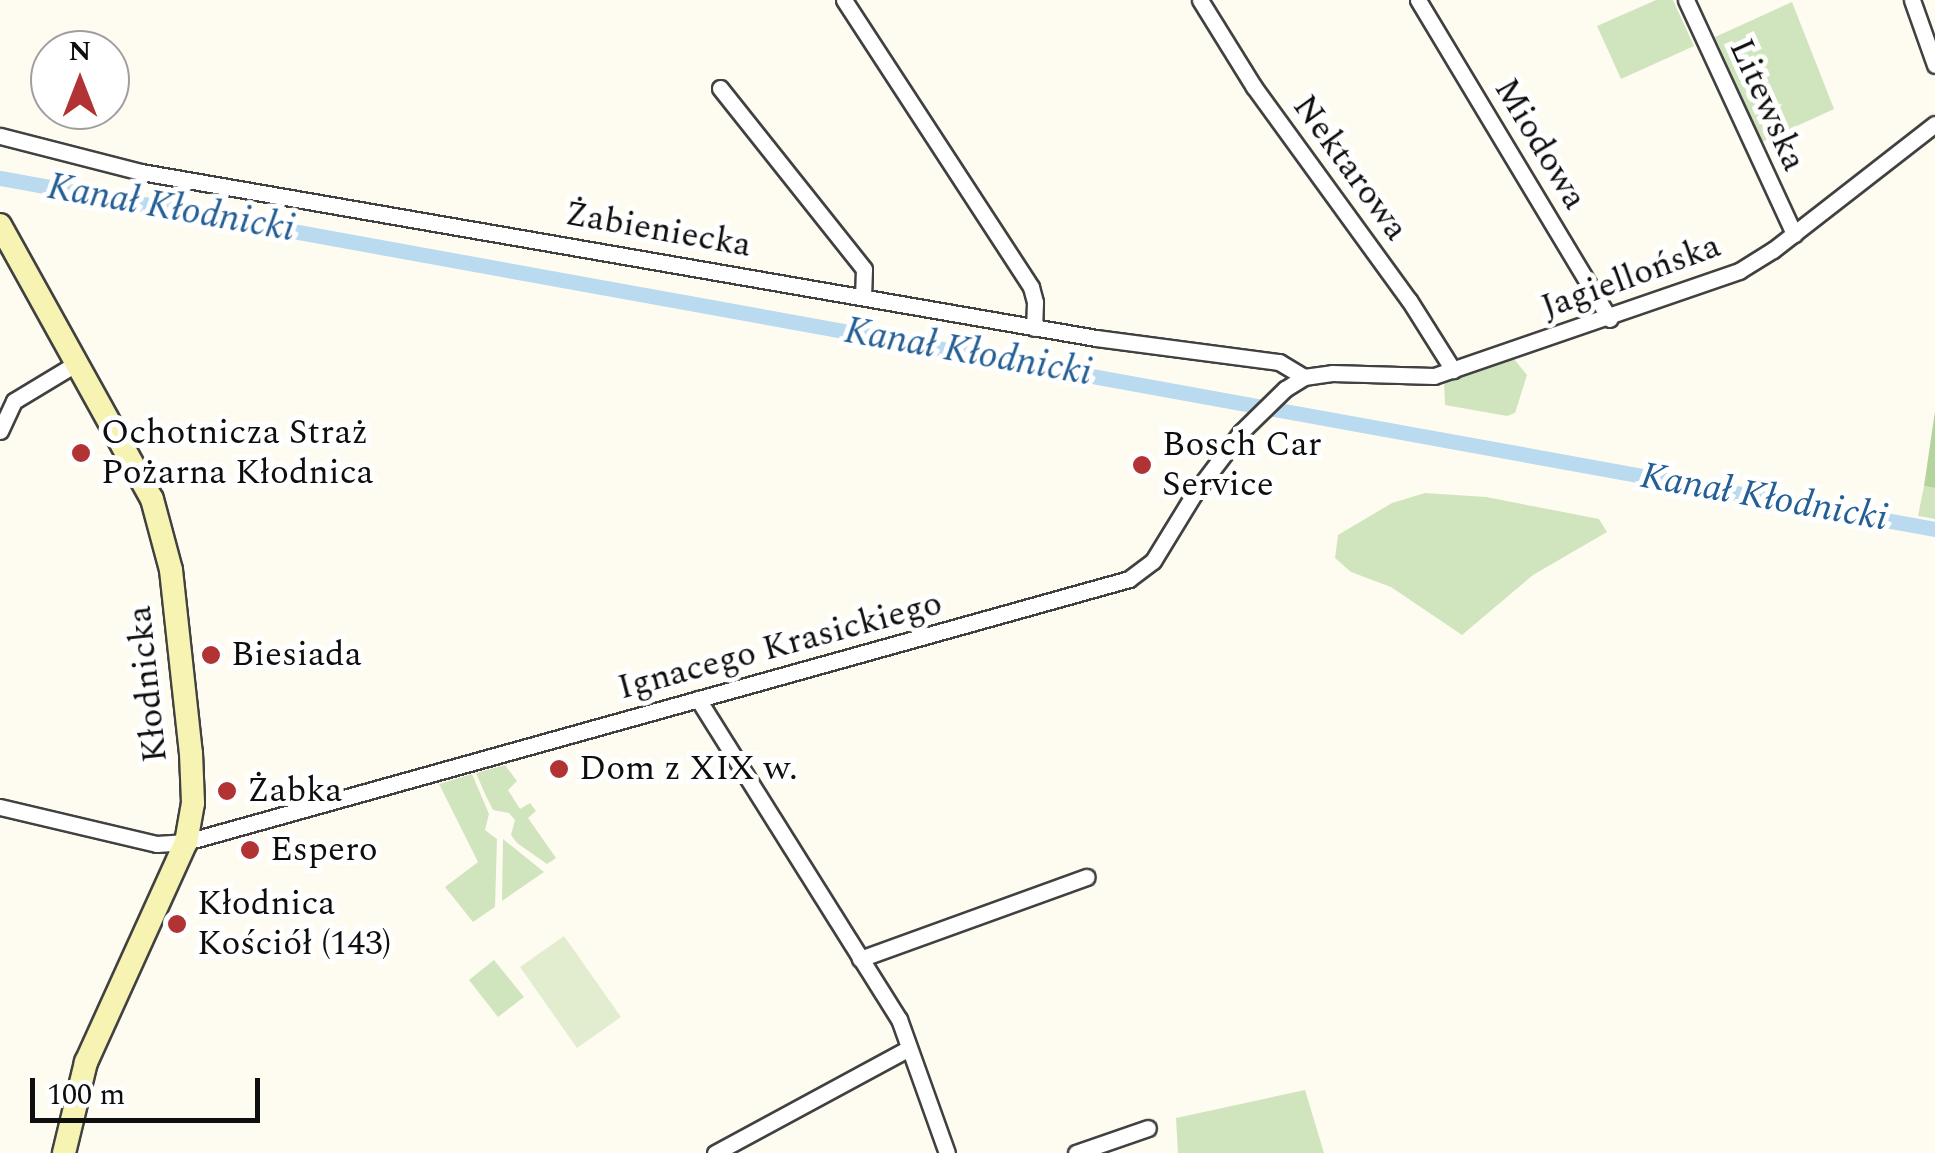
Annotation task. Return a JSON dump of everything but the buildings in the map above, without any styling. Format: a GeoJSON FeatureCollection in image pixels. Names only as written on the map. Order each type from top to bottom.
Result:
{"type":"FeatureCollection","features":[{"type":"Feature","properties":{"kind":"main road","name":"Kłodnicka"},"geometry":{"type":"LineString","coordinates":[[0,225],[140,472],[164,530],[192,753],[193,804],[186,842],[86,1062],[64,1153]]}},
{"type":"Feature","properties":{"kind":"street"},"geometry":{"type":"LineString","coordinates":[[844,0],[1031,286],[1034,328]]}},
{"type":"Feature","properties":{"kind":"street","name":"Nektarowa"},"geometry":{"type":"LineString","coordinates":[[1200,0],[1254,87],[1409,300],[1453,370]]}},
{"type":"Feature","properties":{"kind":"street","name":"Miodowa"},"geometry":{"type":"LineString","coordinates":[[1418,0],[1610,318]]}},
{"type":"Feature","properties":{"kind":"street","name":"Litewska"},"geometry":{"type":"LineString","coordinates":[[1686,0],[1794,234]]}},
{"type":"Feature","properties":{"kind":"street"},"geometry":{"type":"LineString","coordinates":[[1912,0],[1935,65]]}},
{"type":"Feature","properties":{"kind":"street"},"geometry":{"type":"LineString","coordinates":[[720,88],[864,270],[864,297]]}},
{"type":"Feature","properties":{"kind":"street","name":"Jagiellońska"},"geometry":{"type":"LineString","coordinates":[[1304,377],[1332,373],[1418,378],[1453,370],[1739,271],[1794,234],[1935,124]]}},
{"type":"Feature","properties":{"kind":"street","name":"Żabieniecka"},"geometry":{"type":"LineString","coordinates":[[0,136],[141,172],[1034,328],[1279,362],[1304,377]]}},
{"type":"Feature","properties":{"kind":"street"},"geometry":{"type":"LineString","coordinates":[[0,432],[14,400],[77,362]]}},
{"type":"Feature","properties":{"kind":"street","name":"Ignacego Krasickiego"},"geometry":{"type":"LineString","coordinates":[[0,808],[157,844],[186,842],[1129,579],[1153,560],[1194,494],[1242,432],[1284,388],[1304,377]]}},
{"type":"Feature","properties":{"kind":"street"},"geometry":{"type":"LineString","coordinates":[[698,699],[899,1019],[947,1153]]}},
{"type":"Feature","properties":{"kind":"street"},"geometry":{"type":"LineString","coordinates":[[860,959],[1087,877]]}},
{"type":"Feature","properties":{"kind":"street"},"geometry":{"type":"LineString","coordinates":[[714,1153],[907,1049]]}},
{"type":"Feature","properties":{"kind":"street"},"geometry":{"type":"LineString","coordinates":[[1076,1153],[1148,1128]]}},
{"type":"Feature","properties":{"kind":"green space"},"geometry":{"type":"Polygon","coordinates":[[[1656,0],[1673,0],[1694,46],[1621,79],[1597,26],[1656,0]]]}},
{"type":"Feature","properties":{"kind":"green space"},"geometry":{"type":"Polygon","coordinates":[[[1792,2],[1834,109],[1762,142],[1715,37],[1792,2]]]}},
{"type":"Feature","properties":{"kind":"green space"},"geometry":{"type":"Polygon","coordinates":[[[1514,359],[1527,375],[1515,413],[1507,416],[1445,405],[1444,380],[1514,359]]]}},
{"type":"Feature","properties":{"kind":"green space"},"geometry":{"type":"Polygon","coordinates":[[[1935,411],[1935,488],[1924,486],[1935,411]]]}},
{"type":"Feature","properties":{"kind":"green space"},"geometry":{"type":"Polygon","coordinates":[[[1924,486],[1935,488],[1935,519],[1918,516],[1924,486]]]}},
{"type":"Feature","properties":{"kind":"green space"},"geometry":{"type":"Polygon","coordinates":[[[1425,493],[1486,497],[1599,519],[1607,532],[1533,575],[1462,635],[1391,587],[1351,572],[1335,558],[1338,535],[1392,503],[1425,493]]]}},
{"type":"Feature","properties":{"kind":"green space"},"geometry":{"type":"Polygon","coordinates":[[[505,765],[517,781],[508,790],[520,809],[530,803],[536,811],[528,818],[556,858],[547,864],[517,843],[511,835],[515,820],[509,813],[493,810],[476,773],[505,765]]]}},
{"type":"Feature","properties":{"kind":"green space"},"geometry":{"type":"Polygon","coordinates":[[[472,774],[489,814],[485,830],[497,839],[495,907],[473,922],[445,887],[478,862],[439,784],[472,774]]]}},
{"type":"Feature","properties":{"kind":"green space"},"geometry":{"type":"Polygon","coordinates":[[[503,839],[544,872],[502,901],[503,839]]]}},
{"type":"Feature","properties":{"kind":"green space"},"geometry":{"type":"Polygon","coordinates":[[[564,936],[621,1017],[577,1048],[520,967],[564,936]]]}},
{"type":"Feature","properties":{"kind":"green space"},"geometry":{"type":"Polygon","coordinates":[[[494,960],[524,997],[498,1017],[469,980],[494,960]]]}},
{"type":"Feature","properties":{"kind":"green space"},"geometry":{"type":"Polygon","coordinates":[[[1305,1090],[1324,1153],[1178,1153],[1176,1118],[1305,1090]]]}},
{"type":"Feature","properties":{"kind":"waterway","name":"Kanał Kłodnicki"},"geometry":{"type":"LineString","coordinates":[[0,178],[1935,529]]}},
{"type":"Feature","properties":{"kind":"place","name":"Ochotnicza Straż Pożarna Kłodnica"},"geometry":{"type":"Point","coordinates":[81,453]}},
{"type":"Feature","properties":{"kind":"place","name":"Bosch Car Service"},"geometry":{"type":"Point","coordinates":[1142,465]}},
{"type":"Feature","properties":{"kind":"place","name":"Biesiada"},"geometry":{"type":"Point","coordinates":[211,655]}},
{"type":"Feature","properties":{"kind":"place","name":"Dom z XIX w."},"geometry":{"type":"Point","coordinates":[559,769]}},
{"type":"Feature","properties":{"kind":"place","name":"Żabka"},"geometry":{"type":"Point","coordinates":[227,791]}},
{"type":"Feature","properties":{"kind":"place","name":"Espero"},"geometry":{"type":"Point","coordinates":[250,850]}},
{"type":"Feature","properties":{"kind":"place","name":"Kłodnica Kościół (143)"},"geometry":{"type":"Point","coordinates":[177,924]}}]}
